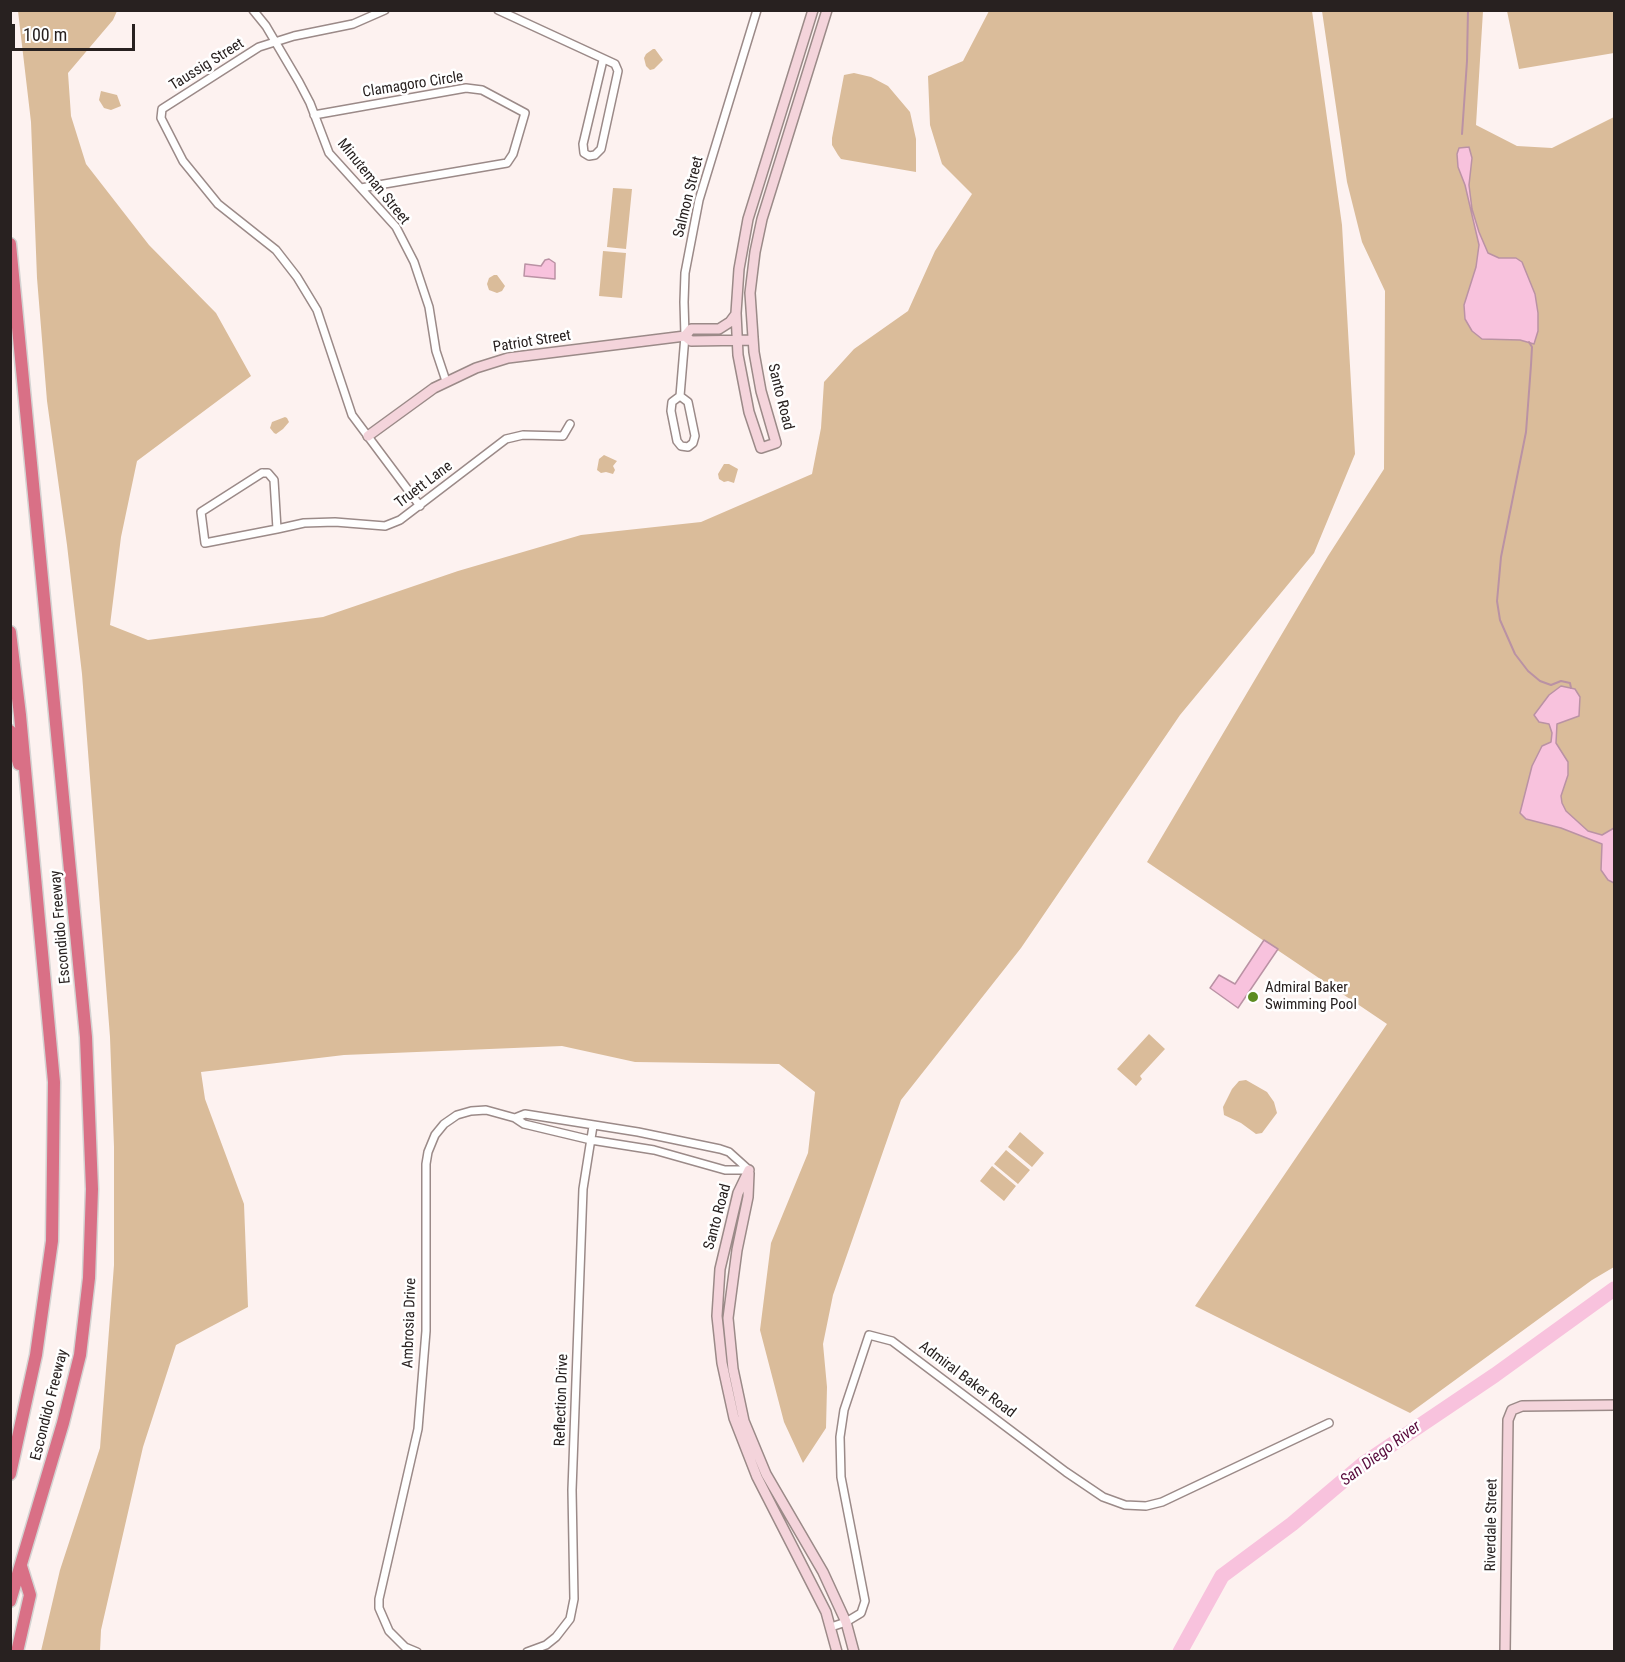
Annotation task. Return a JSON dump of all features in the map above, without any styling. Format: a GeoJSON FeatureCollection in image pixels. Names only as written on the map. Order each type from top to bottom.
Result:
{"type":"FeatureCollection","features":[{"type":"Feature","properties":{"kind":"highway","name":"Escondido Freeway"},"geometry":{"type":"LineString","coordinates":[[10,244],[85,1027],[92,1189],[89,1278],[80,1355],[63,1423],[10,1601]]}},
{"type":"Feature","properties":{"kind":"highway","name":"Escondido Freeway"},"geometry":{"type":"LineString","coordinates":[[10,632],[54,1082],[52,1241],[36,1355],[10,1474]]}},
{"type":"Feature","properties":{"kind":"highway"},"geometry":{"type":"LineString","coordinates":[[10,731],[28,803]]}},
{"type":"Feature","properties":{"kind":"highway"},"geometry":{"type":"LineString","coordinates":[[17,1652],[30,1595],[21,1566]]}},
{"type":"Feature","properties":{"kind":"street","name":"Minuteman Street"},"geometry":{"type":"LineString","coordinates":[[253,10],[266,26],[299,82],[310,103],[328,153],[396,227],[414,262],[429,307],[436,351],[446,381]]}},
{"type":"Feature","properties":{"kind":"street","name":"Taussig Street"},"geometry":{"type":"LineString","coordinates":[[385,10],[353,24],[294,36],[259,47],[162,109],[161,118],[183,161],[218,204],[276,250],[297,277],[316,310],[352,415],[420,506]]}},
{"type":"Feature","properties":{"kind":"street"},"geometry":{"type":"LineString","coordinates":[[498,10],[615,64],[618,71],[601,149],[596,155],[589,156],[584,153],[583,144],[603,60]]}},
{"type":"Feature","properties":{"kind":"street","name":"Salmon Street"},"geometry":{"type":"LineString","coordinates":[[680,396],[688,402],[695,436],[693,443],[688,447],[681,446],[677,441],[671,411],[672,402],[680,396],[685,336],[685,273],[699,200],[757,10]]}},
{"type":"Feature","properties":{"kind":"street","name":"Santo Road"},"geometry":{"type":"LineString","coordinates":[[813,10],[748,219],[739,269],[736,313],[738,355],[749,412],[761,448],[776,443],[761,391],[753,340],[752,273],[762,219],[827,10]]}},
{"type":"Feature","properties":{"kind":"street","name":"Clamagoro Circle"},"geometry":{"type":"LineString","coordinates":[[314,115],[466,88],[482,90],[525,113],[513,154],[507,163],[361,188]]}},
{"type":"Feature","properties":{"kind":"street","name":"Patriot Street"},"geometry":{"type":"LineString","coordinates":[[368,436],[434,388],[476,368],[508,358],[685,336],[691,330],[719,329],[730,322],[736,313]]}},
{"type":"Feature","properties":{"kind":"street","name":"Patriot Street"},"geometry":{"type":"LineString","coordinates":[[685,336],[691,341],[753,340]]}},
{"type":"Feature","properties":{"kind":"street","name":"Truett Lane"},"geometry":{"type":"LineString","coordinates":[[277,529],[274,480],[268,473],[262,473],[201,512],[205,543],[304,524],[335,522],[385,525],[400,520],[420,506],[506,439],[523,435],[563,436],[570,424]]}},
{"type":"Feature","properties":{"kind":"street","name":"Ambrosia Drive"},"geometry":{"type":"LineString","coordinates":[[417,1652],[405,1647],[389,1631],[379,1608],[379,1599],[418,1429],[426,1331],[426,1164],[435,1135],[444,1124],[457,1115],[486,1110],[515,1118],[524,1124],[591,1140],[654,1150],[725,1170],[749,1170]]}},
{"type":"Feature","properties":{"kind":"street","name":"Ambrosia Drive"},"geometry":{"type":"LineString","coordinates":[[515,1118],[525,1114],[638,1132],[720,1149],[729,1152],[749,1170]]}},
{"type":"Feature","properties":{"kind":"street","name":"Reflection Drive"},"geometry":{"type":"LineString","coordinates":[[527,1652],[546,1645],[556,1638],[570,1619],[574,1599],[572,1490],[583,1190],[593,1126]]}},
{"type":"Feature","properties":{"kind":"street","name":"Santo Road"},"geometry":{"type":"LineString","coordinates":[[749,1170],[748,1197],[737,1250],[728,1318],[733,1369],[744,1420],[766,1474],[823,1572],[846,1622],[854,1652]]}},
{"type":"Feature","properties":{"kind":"street","name":"Santo Road"},"geometry":{"type":"LineString","coordinates":[[749,1170],[738,1192],[720,1269],[717,1316],[722,1363],[734,1418],[757,1477],[808,1573],[831,1627],[837,1652]]}},
{"type":"Feature","properties":{"kind":"street","name":"Admiral Baker Road"},"geometry":{"type":"LineString","coordinates":[[831,1627],[846,1622],[861,1613],[865,1601],[841,1477],[840,1437],[844,1410],[869,1335],[892,1341],[1044,1453],[1066,1472],[1104,1497],[1125,1505],[1146,1506],[1162,1502],[1329,1423]]}},
{"type":"Feature","properties":{"kind":"street","name":"Riverdale Street"},"geometry":{"type":"LineString","coordinates":[[1505,1652],[1508,1420],[1512,1410],[1522,1406],[1614,1405]]}},
{"type":"Feature","properties":{"kind":"shaded area"},"geometry":{"type":"Polygon","coordinates":[[[18,11],[117,11],[113,20],[68,73],[71,116],[86,164],[149,245],[216,313],[251,376],[137,461],[121,537],[110,625],[148,640],[323,617],[458,571],[581,535],[701,522],[812,474],[821,428],[824,382],[854,349],[908,311],[935,251],[972,194],[942,164],[930,125],[928,76],[963,61],[989,11],[1312,11],[1342,225],[1355,454],[1314,553],[1180,715],[1021,948],[901,1100],[833,1295],[823,1344],[827,1387],[826,1428],[803,1463],[784,1422],[760,1330],[771,1243],[808,1153],[815,1092],[779,1064],[635,1062],[562,1046],[344,1055],[201,1072],[205,1099],[244,1204],[248,1307],[176,1345],[143,1447],[101,1630],[100,1651],[41,1651],[60,1570],[100,1448],[114,1265],[114,1147],[110,1037],[82,674],[47,401],[37,278],[31,122],[18,11]]]}},
{"type":"Feature","properties":{"kind":"shaded area"},"geometry":{"type":"Polygon","coordinates":[[[1322,11],[1483,11],[1476,125],[1517,146],[1552,148],[1614,117],[1614,1267],[1592,1280],[1410,1413],[1195,1306],[1387,1024],[1147,862],[1328,556],[1384,469],[1385,291],[1362,242],[1347,182],[1322,11]]]}},
{"type":"Feature","properties":{"kind":"shaded area"},"geometry":{"type":"Polygon","coordinates":[[[1507,11],[1614,11],[1614,53],[1519,69],[1507,11]]]}},
{"type":"Feature","properties":{"kind":"shaded area"},"geometry":{"type":"Polygon","coordinates":[[[653,49],[663,60],[650,70],[644,58],[653,49]]]}},
{"type":"Feature","properties":{"kind":"shaded area"},"geometry":{"type":"Polygon","coordinates":[[[854,73],[871,77],[888,86],[910,112],[916,139],[916,172],[841,159],[838,155],[832,145],[832,138],[844,75],[854,73]]]}},
{"type":"Feature","properties":{"kind":"shaded area"},"geometry":{"type":"Polygon","coordinates":[[[101,91],[117,95],[121,106],[111,110],[104,108],[99,100],[101,91]]]}},
{"type":"Feature","properties":{"kind":"shaded area"},"geometry":{"type":"Polygon","coordinates":[[[1469,147],[1472,158],[1469,185],[1472,209],[1479,232],[1488,253],[1499,258],[1516,258],[1522,262],[1535,294],[1538,313],[1538,331],[1534,344],[1520,340],[1482,339],[1472,331],[1465,319],[1464,305],[1476,267],[1479,245],[1465,185],[1458,167],[1459,148],[1469,147]]]}},
{"type":"Feature","properties":{"kind":"shaded area"},"geometry":{"type":"Polygon","coordinates":[[[613,188],[632,189],[626,249],[607,247],[613,188]]]}},
{"type":"Feature","properties":{"kind":"shaded area"},"geometry":{"type":"Polygon","coordinates":[[[603,251],[626,253],[622,298],[599,296],[603,251]]]}},
{"type":"Feature","properties":{"kind":"shaded area"},"geometry":{"type":"Polygon","coordinates":[[[549,259],[555,263],[555,279],[524,276],[525,264],[541,266],[545,260],[549,259]]]}},
{"type":"Feature","properties":{"kind":"shaded area"},"geometry":{"type":"Polygon","coordinates":[[[497,275],[505,286],[497,293],[489,290],[487,284],[489,278],[497,275]]]}},
{"type":"Feature","properties":{"kind":"shaded area"},"geometry":{"type":"Polygon","coordinates":[[[285,417],[289,422],[283,429],[274,433],[270,428],[272,422],[285,417]]]}},
{"type":"Feature","properties":{"kind":"shaded area"},"geometry":{"type":"Polygon","coordinates":[[[604,455],[617,461],[613,466],[615,470],[613,474],[601,473],[597,470],[599,459],[604,455]]]}},
{"type":"Feature","properties":{"kind":"shaded area"},"geometry":{"type":"Polygon","coordinates":[[[724,464],[738,469],[734,483],[719,479],[718,474],[724,464]]]}},
{"type":"Feature","properties":{"kind":"shaded area"},"geometry":{"type":"Polygon","coordinates":[[[1561,686],[1575,689],[1580,697],[1579,716],[1557,724],[1556,743],[1568,762],[1568,775],[1561,796],[1562,803],[1566,811],[1588,831],[1602,835],[1614,828],[1614,883],[1608,880],[1601,870],[1602,844],[1561,828],[1526,819],[1520,813],[1532,766],[1542,746],[1551,742],[1552,733],[1549,724],[1539,722],[1534,715],[1549,695],[1561,686]]]}},
{"type":"Feature","properties":{"kind":"shaded area"},"geometry":{"type":"Polygon","coordinates":[[[1264,940],[1278,949],[1238,1008],[1210,988],[1219,975],[1235,984],[1264,940]]]}},
{"type":"Feature","properties":{"kind":"shaded area"},"geometry":{"type":"Polygon","coordinates":[[[1149,1034],[1165,1049],[1140,1076],[1142,1079],[1136,1086],[1117,1069],[1149,1034]]]}},
{"type":"Feature","properties":{"kind":"shaded area"},"geometry":{"type":"Polygon","coordinates":[[[1246,1080],[1267,1092],[1274,1102],[1277,1113],[1262,1133],[1256,1134],[1241,1123],[1224,1115],[1223,1107],[1232,1089],[1239,1081],[1246,1080]]]}},
{"type":"Feature","properties":{"kind":"shaded area"},"geometry":{"type":"Polygon","coordinates":[[[1020,1132],[1044,1153],[1032,1167],[1008,1147],[1020,1132]]]}},
{"type":"Feature","properties":{"kind":"shaded area"},"geometry":{"type":"Polygon","coordinates":[[[1006,1150],[1030,1170],[1018,1184],[994,1164],[1006,1150]]]}},
{"type":"Feature","properties":{"kind":"shaded area"},"geometry":{"type":"Polygon","coordinates":[[[992,1166],[1016,1186],[1004,1201],[980,1181],[992,1166]]]}},
{"type":"Feature","properties":{"kind":"waterway"},"geometry":{"type":"LineString","coordinates":[[1462,134],[1468,10]]}},
{"type":"Feature","properties":{"kind":"waterway"},"geometry":{"type":"LineString","coordinates":[[1529,342],[1532,347],[1526,432],[1501,557],[1497,601],[1500,620],[1515,654],[1528,671],[1540,681],[1551,685],[1561,681],[1570,683],[1571,688]]}},
{"type":"Feature","properties":{"kind":"waterway","name":"San Diego River"},"geometry":{"type":"LineString","coordinates":[[1180,1652],[1222,1576],[1292,1524],[1363,1464],[1495,1375],[1614,1289]]}},
{"type":"Feature","properties":{"kind":"place","name":"Admiral Baker Swimming Pool"},"geometry":{"type":"Point","coordinates":[1253,997]}}]}
